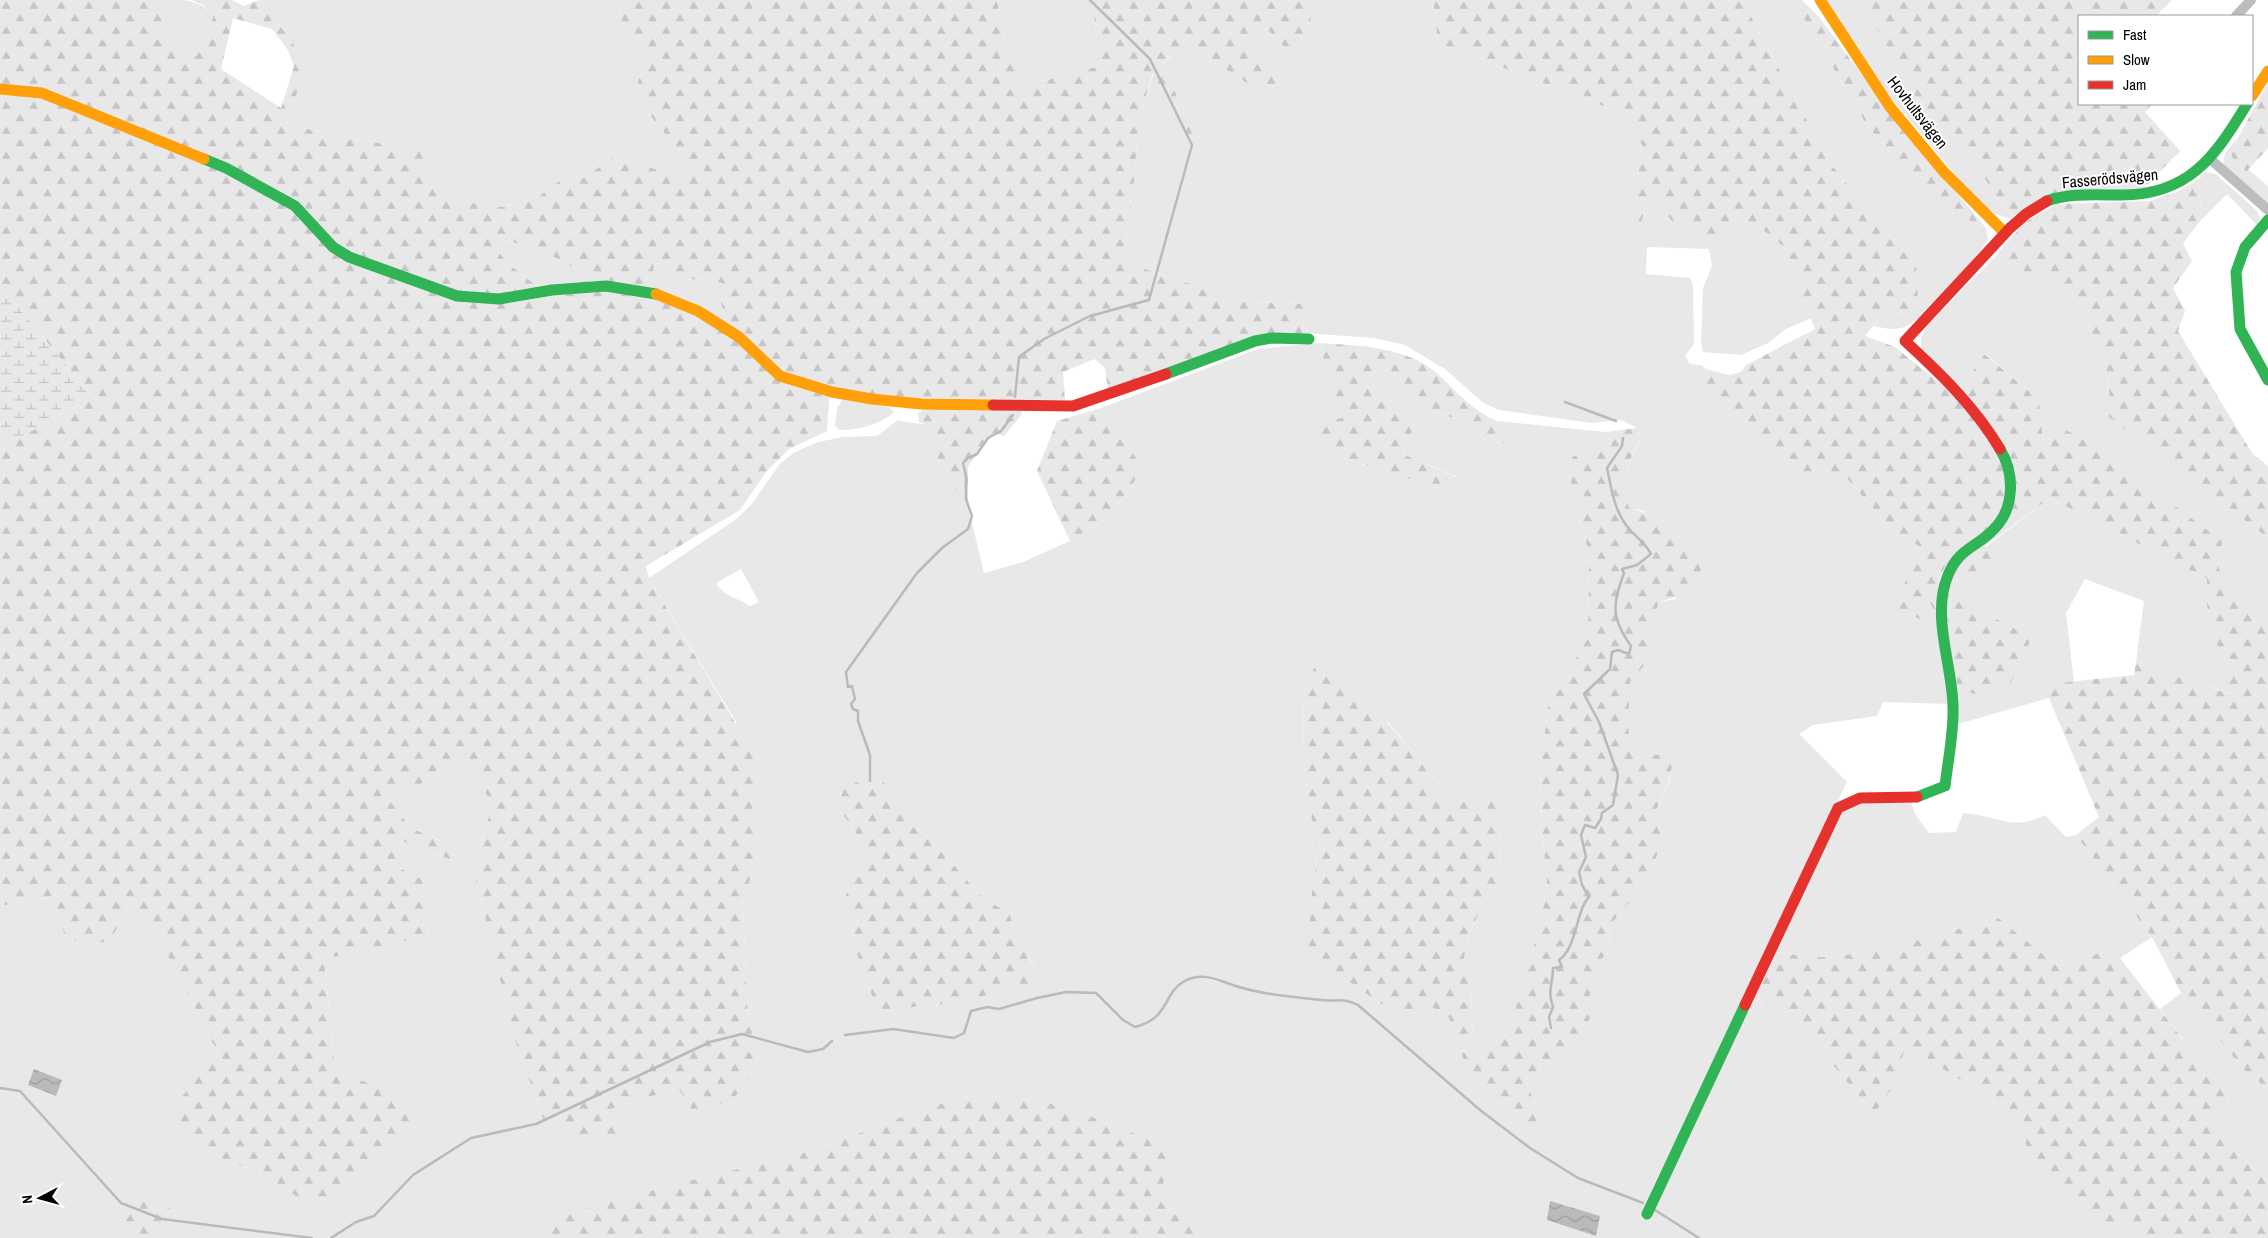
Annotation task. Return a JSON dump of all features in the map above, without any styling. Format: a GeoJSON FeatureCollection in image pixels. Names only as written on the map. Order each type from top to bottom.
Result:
{"type":"FeatureCollection","features":[{"type":"Feature","properties":{"kind":"street","name":"Hovhultsvägen"},"geometry":{"type":"LineString","coordinates":[[1820,0],[1890,108],[1944,172],[2005,233]]}},
{"type":"Feature","properties":{"kind":"street"},"geometry":{"type":"LineString","coordinates":[[2237,15],[2251,0]]}},
{"type":"Feature","properties":{"kind":"street"},"geometry":{"type":"LineString","coordinates":[[2253,94],[2268,71]]}},
{"type":"Feature","properties":{"kind":"street"},"geometry":{"type":"LineString","coordinates":[[0,90],[15,88],[42,93],[226,168],[295,206],[334,247],[349,257],[383,270],[457,296],[499,299],[552,290],[606,286],[652,293],[698,311],[739,337],[780,376],[832,392],[872,400],[921,404],[1073,406],[1087,404],[1255,341],[1272,338],[1308,338]]}},
{"type":"Feature","properties":{"kind":"street","name":"Fasserödsvägen"},"geometry":{"type":"LineString","coordinates":[[1647,1214],[1838,808],[1848,800],[1860,797],[1915,797],[1930,794],[1944,786],[1952,706],[1941,609],[1942,593],[1955,561],[1966,549],[1994,530],[2005,516],[2013,492],[2011,477],[2001,451],[1982,418],[1951,384],[1905,341],[2005,233],[2036,207],[2048,201],[2064,197],[2146,194],[2164,190],[2185,180],[2209,158],[2229,135],[2246,105]]}},
{"type":"Feature","properties":{"kind":"street"},"geometry":{"type":"LineString","coordinates":[[2209,158],[2268,210]]}},
{"type":"Feature","properties":{"kind":"street"},"geometry":{"type":"LineString","coordinates":[[2268,220],[2245,247],[2236,272],[2240,329],[2268,380]]}},
{"type":"Feature","properties":{"kind":"green space"},"geometry":{"type":"Polygon","coordinates":[[[0,0],[173,0],[168,1],[160,11],[168,41],[197,56],[214,15],[202,4],[191,0],[232,0],[244,6],[258,0],[294,45],[300,60],[299,84],[287,125],[429,153],[419,163],[444,190],[472,203],[502,207],[537,198],[567,175],[584,178],[612,158],[687,177],[694,169],[640,103],[638,80],[655,55],[624,30],[616,0],[997,0],[1002,31],[1020,87],[1100,66],[1092,0],[1309,0],[1311,19],[1294,57],[1267,29],[1243,36],[1253,53],[1288,79],[1263,93],[1209,59],[1180,48],[1163,63],[1193,136],[1188,138],[1153,73],[1139,117],[1133,193],[1123,262],[1247,302],[1307,304],[1303,333],[1108,390],[1105,368],[1095,359],[1063,372],[1065,400],[829,397],[827,431],[789,449],[766,472],[740,510],[646,566],[649,578],[755,756],[759,848],[743,904],[748,1019],[761,1059],[735,1097],[695,1115],[678,1088],[601,1112],[616,1132],[615,1138],[611,1140],[572,1135],[562,1115],[545,1124],[513,1034],[474,872],[492,805],[466,756],[434,779],[386,796],[411,828],[459,849],[454,861],[402,841],[394,865],[423,880],[429,936],[324,959],[335,1071],[412,1099],[418,1128],[327,1204],[296,1196],[250,1168],[208,1159],[181,1121],[175,1105],[218,1053],[161,942],[127,909],[109,943],[66,940],[52,897],[0,906],[0,439],[20,437],[93,398],[0,285],[0,0]],[[233,18],[221,69],[281,108],[294,66],[288,50],[272,29],[233,18]],[[501,240],[497,249],[507,263],[537,286],[588,281],[570,266],[535,249],[501,240]],[[669,262],[655,264],[649,286],[727,324],[721,303],[724,284],[711,279],[680,280],[669,262]]]}},
{"type":"Feature","properties":{"kind":"green space"},"geometry":{"type":"Polygon","coordinates":[[[258,0],[616,0],[624,30],[655,55],[638,80],[640,103],[694,169],[687,177],[612,158],[584,178],[567,175],[537,198],[502,207],[472,203],[444,190],[419,163],[428,153],[287,125],[301,68],[276,23],[258,0]]]}},
{"type":"Feature","properties":{"kind":"green space"},"geometry":{"type":"Polygon","coordinates":[[[997,0],[1092,0],[1100,66],[1019,87],[1002,31],[997,0]]]}},
{"type":"Feature","properties":{"kind":"green space"},"geometry":{"type":"Polygon","coordinates":[[[1309,0],[1433,0],[1438,43],[1624,114],[1642,145],[1632,226],[1639,231],[1647,199],[1655,199],[1671,220],[1732,221],[1761,228],[1773,236],[1783,247],[1792,262],[1812,318],[1786,329],[1768,343],[1741,355],[1703,352],[1701,343],[1703,288],[1712,266],[1709,249],[1647,247],[1646,274],[1690,278],[1693,285],[1694,344],[1685,356],[1690,364],[1701,365],[1706,369],[1699,378],[1808,476],[1816,468],[1844,475],[1891,529],[1922,548],[1930,603],[1946,630],[2031,638],[1959,600],[1938,583],[2050,498],[2207,579],[2207,606],[2231,694],[2136,662],[2144,601],[2085,579],[2066,613],[2074,682],[2050,684],[2049,698],[1958,724],[1949,704],[1883,702],[1877,716],[1813,725],[1799,734],[1847,782],[1647,1200],[1755,997],[1791,1015],[1874,1114],[1892,1088],[1907,1042],[1937,1065],[2006,1110],[2022,1132],[2033,1163],[2124,1220],[2141,1238],[1211,1238],[1161,1203],[1167,1147],[1072,1109],[1022,1097],[974,1096],[928,1107],[815,1150],[612,1200],[542,1231],[541,1238],[164,1238],[177,1212],[155,1201],[139,1201],[126,1220],[121,1238],[0,1238],[0,906],[52,897],[66,940],[108,943],[127,909],[161,942],[218,1053],[176,1105],[208,1159],[250,1168],[296,1196],[412,1099],[335,1071],[324,959],[429,936],[423,880],[394,865],[402,841],[453,861],[459,849],[411,828],[385,795],[434,779],[466,756],[492,805],[474,872],[513,1034],[545,1124],[562,1115],[616,1132],[601,1112],[761,1059],[748,1019],[743,904],[759,848],[736,722],[649,578],[735,520],[751,505],[779,465],[793,453],[818,442],[843,437],[877,436],[898,420],[930,426],[938,438],[938,460],[963,502],[968,506],[984,573],[1023,562],[1070,541],[1113,514],[1143,468],[1101,408],[1258,349],[1319,343],[1342,418],[1319,421],[1330,454],[1445,490],[1457,477],[1403,454],[1404,443],[1412,431],[1368,376],[1381,367],[1400,378],[1415,405],[1471,424],[1487,444],[1503,443],[1497,421],[1606,432],[1571,484],[1589,554],[1588,638],[1549,702],[1540,770],[1542,828],[1547,883],[1541,922],[1511,1023],[1472,1056],[1462,1051],[1471,1083],[1489,1097],[1516,1111],[1538,1145],[1536,1106],[1525,1079],[1543,1069],[1563,1063],[1576,1038],[1585,1032],[1590,1018],[1590,977],[1609,948],[1610,925],[1649,880],[1662,839],[1656,810],[1669,783],[1672,769],[1672,753],[1634,757],[1628,728],[1629,681],[1656,651],[1650,625],[1659,602],[1676,599],[1644,511],[1629,508],[1626,472],[1641,440],[1637,428],[1621,420],[1591,423],[1499,410],[1482,402],[1445,369],[1405,345],[1374,338],[1303,333],[1306,304],[1247,302],[1123,262],[1133,193],[1139,117],[1154,72],[1188,138],[1193,136],[1163,64],[1180,48],[1209,59],[1263,93],[1288,79],[1253,53],[1242,36],[1267,29],[1294,57],[1311,19],[1309,0]],[[741,569],[716,583],[727,594],[750,606],[759,602],[741,569]],[[1304,686],[1303,759],[1317,855],[1311,900],[1309,959],[1339,981],[1351,983],[1381,1004],[1422,1004],[1446,1013],[1461,1041],[1473,1031],[1471,1014],[1472,987],[1464,958],[1469,935],[1484,901],[1498,884],[1500,847],[1498,804],[1485,795],[1472,802],[1452,802],[1434,785],[1420,760],[1388,722],[1304,686]],[[882,781],[841,792],[837,806],[853,828],[866,855],[838,913],[850,913],[855,948],[878,1013],[925,1005],[953,1004],[1034,966],[1018,942],[1009,912],[983,899],[941,850],[903,818],[882,781]]]}},
{"type":"Feature","properties":{"kind":"green space"},"geometry":{"type":"Polygon","coordinates":[[[1433,0],[1742,0],[1829,162],[1916,267],[1918,300],[1908,312],[1883,314],[1865,336],[1895,347],[1959,399],[1983,353],[2039,400],[2043,439],[2051,442],[2063,429],[2085,439],[2222,541],[2218,564],[2226,591],[2268,621],[2268,1091],[2257,1080],[2251,1078],[2181,993],[2152,937],[2076,835],[2099,817],[2049,698],[2049,684],[2134,675],[2136,662],[2230,694],[2207,606],[2207,579],[2050,498],[1985,546],[2001,558],[1989,574],[1976,579],[1946,564],[1938,583],[1959,600],[2031,637],[2022,663],[2009,686],[1978,695],[1958,689],[1946,630],[1930,603],[1920,619],[1893,607],[1922,548],[1891,529],[1844,475],[1816,468],[1808,476],[1718,404],[1698,378],[1706,369],[1729,375],[1741,372],[1746,365],[1815,329],[1783,246],[1761,228],[1731,220],[1711,239],[1671,220],[1655,199],[1647,199],[1639,232],[1632,226],[1642,145],[1624,114],[1438,43],[1433,0]]]}},
{"type":"Feature","properties":{"kind":"green space"},"geometry":{"type":"Polygon","coordinates":[[[1742,0],[1793,0],[1868,127],[1932,203],[1986,228],[1988,240],[1961,275],[1914,322],[1904,327],[1893,329],[1874,326],[1883,314],[1908,312],[1916,267],[1829,162],[1742,0]]]}},
{"type":"Feature","properties":{"kind":"green space"},"geometry":{"type":"Polygon","coordinates":[[[1793,0],[1802,0],[1819,17],[1897,122],[1986,228],[1932,203],[1868,127],[1793,0]]]}},
{"type":"Feature","properties":{"kind":"green space"},"geometry":{"type":"Polygon","coordinates":[[[1825,0],[1861,0],[1927,117],[1963,142],[1996,197],[2013,217],[2008,218],[1995,214],[1975,198],[1892,99],[1825,0]]]}},
{"type":"Feature","properties":{"kind":"green space"},"geometry":{"type":"Polygon","coordinates":[[[1861,0],[2172,0],[2157,15],[2078,15],[2078,105],[2151,105],[2145,112],[2180,151],[2142,190],[2065,191],[2013,216],[1996,197],[1963,142],[1927,117],[1861,0]]]}},
{"type":"Feature","properties":{"kind":"green space"},"geometry":{"type":"Polygon","coordinates":[[[168,1],[195,3],[214,15],[197,56],[168,41],[160,11],[168,1]]]}},
{"type":"Feature","properties":{"kind":"green space"},"geometry":{"type":"Polygon","coordinates":[[[2268,83],[2268,148],[2246,172],[2235,163],[2230,152],[2268,83]]]}},
{"type":"Feature","properties":{"kind":"green space"},"geometry":{"type":"Polygon","coordinates":[[[2237,138],[2231,152],[2235,163],[2245,172],[2248,169],[2268,186],[2268,204],[2223,165],[2225,153],[2237,138]]]}},
{"type":"Feature","properties":{"kind":"green space"},"geometry":{"type":"Polygon","coordinates":[[[2205,172],[2216,174],[2257,211],[2260,218],[2257,225],[2227,194],[2202,219],[2198,180],[2205,172]]]}},
{"type":"Feature","properties":{"kind":"green space"},"geometry":{"type":"Polygon","coordinates":[[[2198,180],[2202,219],[2183,243],[2192,261],[2173,288],[2185,311],[2178,331],[2252,453],[2268,466],[2268,538],[2106,415],[2110,399],[2105,359],[2092,336],[2086,315],[2073,295],[2055,281],[2019,270],[1994,258],[2024,223],[2056,204],[2150,201],[2177,192],[2198,180]]]}},
{"type":"Feature","properties":{"kind":"green space"},"geometry":{"type":"Polygon","coordinates":[[[500,240],[523,245],[547,254],[570,266],[588,281],[537,286],[507,263],[497,248],[500,240]]]}},
{"type":"Feature","properties":{"kind":"green space"},"geometry":{"type":"Polygon","coordinates":[[[1994,258],[2019,270],[2055,281],[2073,295],[2086,315],[2092,336],[2105,359],[2110,399],[2106,415],[2268,538],[2268,621],[2225,591],[2218,564],[2043,439],[2039,400],[1984,353],[1964,390],[1921,348],[1921,337],[1928,325],[1994,258]]]}},
{"type":"Feature","properties":{"kind":"green space"},"geometry":{"type":"Polygon","coordinates":[[[669,262],[680,280],[712,279],[724,284],[721,303],[727,325],[649,286],[655,264],[669,262]]]}},
{"type":"Feature","properties":{"kind":"green space"},"geometry":{"type":"Polygon","coordinates":[[[0,285],[93,398],[20,437],[0,439],[0,285]]]}},
{"type":"Feature","properties":{"kind":"green space"},"geometry":{"type":"Polygon","coordinates":[[[1319,343],[1383,349],[1399,353],[1427,366],[1473,407],[1497,421],[1504,443],[1487,444],[1471,424],[1415,405],[1400,378],[1381,367],[1368,376],[1404,412],[1412,432],[1404,443],[1403,454],[1458,478],[1445,490],[1330,454],[1305,433],[1319,421],[1342,418],[1319,343]]]}},
{"type":"Feature","properties":{"kind":"green space"},"geometry":{"type":"Polygon","coordinates":[[[843,399],[889,407],[894,412],[883,420],[868,426],[839,430],[835,426],[837,408],[843,399]]]}},
{"type":"Feature","properties":{"kind":"green space"},"geometry":{"type":"Polygon","coordinates":[[[926,408],[1021,409],[1022,414],[1004,436],[994,433],[968,466],[968,506],[963,502],[939,462],[936,449],[936,434],[928,426],[919,422],[918,413],[926,408]]]}},
{"type":"Feature","properties":{"kind":"green space"},"geometry":{"type":"Polygon","coordinates":[[[1101,408],[1143,468],[1113,514],[1070,541],[1037,471],[1057,421],[1101,408]]]}},
{"type":"Feature","properties":{"kind":"green space"},"geometry":{"type":"Polygon","coordinates":[[[1637,428],[1641,439],[1631,457],[1626,472],[1629,508],[1641,511],[1661,522],[1688,546],[1703,564],[1692,592],[1659,602],[1650,625],[1656,651],[1630,682],[1628,728],[1634,757],[1672,753],[1672,769],[1666,789],[1656,810],[1662,839],[1649,880],[1610,925],[1609,948],[1590,977],[1590,1018],[1585,1032],[1576,1038],[1563,1063],[1543,1069],[1525,1079],[1536,1106],[1539,1146],[1516,1111],[1489,1097],[1471,1083],[1461,1051],[1472,1056],[1511,1023],[1541,922],[1547,883],[1542,828],[1540,770],[1549,701],[1588,638],[1589,554],[1571,484],[1572,457],[1593,450],[1606,432],[1637,428]]]}},
{"type":"Feature","properties":{"kind":"green space"},"geometry":{"type":"Polygon","coordinates":[[[1316,665],[1365,697],[1420,760],[1434,785],[1452,802],[1472,802],[1485,795],[1498,804],[1500,847],[1498,884],[1484,901],[1469,935],[1464,958],[1472,987],[1471,1014],[1473,1031],[1461,1041],[1446,1013],[1422,1004],[1407,1012],[1381,1004],[1351,983],[1339,981],[1308,959],[1311,900],[1317,855],[1303,760],[1304,686],[1316,665]]]}},
{"type":"Feature","properties":{"kind":"green space"},"geometry":{"type":"Polygon","coordinates":[[[846,778],[863,785],[883,781],[903,818],[941,850],[983,899],[1009,912],[1018,942],[1034,967],[1030,984],[953,1004],[925,1005],[878,1013],[855,948],[850,913],[837,913],[866,855],[853,828],[837,806],[846,778]]]}},
{"type":"Feature","properties":{"kind":"green space"},"geometry":{"type":"Polygon","coordinates":[[[1911,800],[1915,814],[1929,833],[1956,832],[1963,813],[2014,822],[2033,820],[2045,815],[2066,837],[2076,835],[2152,937],[2120,958],[2113,949],[2057,966],[1997,917],[1909,943],[1865,952],[1820,957],[1777,952],[1836,817],[1853,802],[1911,800]]]}},
{"type":"Feature","properties":{"kind":"green space"},"geometry":{"type":"Polygon","coordinates":[[[1997,917],[2057,966],[2113,949],[2230,1100],[2215,1121],[2226,1141],[2268,1183],[2268,1238],[2141,1238],[2124,1220],[2111,1231],[2068,1201],[2033,1163],[2022,1133],[2006,1110],[1907,1043],[1892,1088],[1874,1114],[1791,1015],[1755,997],[1777,952],[1820,957],[1865,952],[1909,943],[1997,917]]]}},
{"type":"Feature","properties":{"kind":"green space"},"geometry":{"type":"Polygon","coordinates":[[[2181,993],[2251,1078],[2257,1080],[2268,1091],[2268,1183],[2226,1141],[2215,1121],[2230,1100],[2160,1009],[2181,993]]]}},
{"type":"Feature","properties":{"kind":"green space"},"geometry":{"type":"Polygon","coordinates":[[[974,1096],[1022,1097],[1072,1109],[1168,1147],[1161,1203],[1211,1238],[541,1238],[542,1231],[557,1218],[612,1200],[815,1150],[928,1107],[974,1096]]]}},
{"type":"Feature","properties":{"kind":"green space"},"geometry":{"type":"Polygon","coordinates":[[[139,1201],[155,1201],[177,1212],[164,1238],[121,1238],[126,1220],[139,1201]]]}},
{"type":"Feature","properties":{"kind":"water"},"geometry":{"type":"Polygon","coordinates":[[[34,1069],[62,1080],[56,1096],[28,1085],[34,1069]]]}},
{"type":"Feature","properties":{"kind":"water"},"geometry":{"type":"Polygon","coordinates":[[[1550,1201],[1600,1216],[1596,1236],[1547,1220],[1550,1201]]]}},
{"type":"Feature","properties":{"kind":"waterway"},"geometry":{"type":"LineString","coordinates":[[1015,397],[1019,357],[1044,339],[1090,316],[1149,300],[1192,145],[1150,59],[1090,0]]}},
{"type":"Feature","properties":{"kind":"waterway"},"geometry":{"type":"LineString","coordinates":[[1565,402],[1616,421]]}},
{"type":"Feature","properties":{"kind":"waterway"},"geometry":{"type":"LineString","coordinates":[[870,781],[870,755],[858,721],[858,711],[853,709],[851,704],[855,699],[852,686],[848,687],[846,672],[917,573],[942,548],[968,529],[972,516],[966,499],[966,476],[963,463],[968,458],[977,454],[988,438],[1001,431],[1013,415]]}},
{"type":"Feature","properties":{"kind":"waterway"},"geometry":{"type":"LineString","coordinates":[[1551,1028],[1549,1017],[1553,1007],[1550,992],[1553,968],[1562,967],[1559,960],[1569,947],[1581,911],[1589,897],[1582,885],[1579,872],[1586,857],[1581,835],[1585,825],[1595,828],[1601,819],[1602,813],[1613,805],[1618,775],[1599,722],[1584,694],[1610,669],[1612,652],[1618,650],[1629,654],[1631,646],[1620,627],[1616,611],[1617,594],[1624,573],[1622,569],[1637,565],[1651,554],[1622,519],[1612,490],[1607,468],[1622,446],[1623,438]]}},
{"type":"Feature","properties":{"kind":"waterway"},"geometry":{"type":"LineString","coordinates":[[845,1035],[893,1029],[954,1038],[964,1033],[971,1011],[987,1007],[999,1009],[1066,992],[1096,993],[1123,1020],[1135,1027],[1154,1018],[1165,1006],[1172,993],[1183,982],[1200,977],[1216,979],[1238,987],[1274,995],[1348,1001],[1358,1005],[1480,1110],[1530,1148],[1578,1178],[1643,1203]]}},
{"type":"Feature","properties":{"kind":"waterway"},"geometry":{"type":"LineString","coordinates":[[331,1238],[356,1222],[374,1216],[413,1175],[471,1138],[536,1124],[710,1042],[742,1034],[808,1052],[823,1049],[832,1041]]}},
{"type":"Feature","properties":{"kind":"waterway"},"geometry":{"type":"LineString","coordinates":[[0,1088],[20,1091],[121,1203],[162,1219],[312,1238]]}},
{"type":"Feature","properties":{"kind":"waterway"},"geometry":{"type":"LineString","coordinates":[[1655,1210],[1699,1238]]}},
{"type":"Feature","properties":{"kind":"traffic: fast"},"geometry":{"type":"LineString","coordinates":[[2047,201],[2073,196],[2143,194],[2163,189],[2181,181],[2210,157],[2246,105]]}},
{"type":"Feature","properties":{"kind":"traffic: fast"},"geometry":{"type":"LineString","coordinates":[[204,159],[226,168],[295,206],[333,247],[349,257],[457,296],[499,299],[552,290],[606,286],[656,294]]}},
{"type":"Feature","properties":{"kind":"traffic: fast"},"geometry":{"type":"LineString","coordinates":[[2268,220],[2245,247],[2236,272],[2240,329],[2268,380]]}},
{"type":"Feature","properties":{"kind":"traffic: fast"},"geometry":{"type":"LineString","coordinates":[[1166,374],[1255,341],[1272,338],[1309,339]]}},
{"type":"Feature","properties":{"kind":"traffic: fast"},"geometry":{"type":"LineString","coordinates":[[1917,797],[1945,786],[1952,736],[1953,706],[1942,623],[1943,591],[1948,575],[1957,559],[1987,536],[2000,522],[2005,512],[2009,502],[2010,480],[2005,459],[2000,449]]}},
{"type":"Feature","properties":{"kind":"traffic: fast"},"geometry":{"type":"LineString","coordinates":[[1647,1214],[1745,1005]]}},
{"type":"Feature","properties":{"kind":"traffic: slow"},"geometry":{"type":"LineString","coordinates":[[1820,0],[1890,107],[1944,172],[2005,233]]}},
{"type":"Feature","properties":{"kind":"traffic: slow"},"geometry":{"type":"LineString","coordinates":[[2253,94],[2268,71]]}},
{"type":"Feature","properties":{"kind":"traffic: slow"},"geometry":{"type":"LineString","coordinates":[[0,89],[42,93],[204,159]]}},
{"type":"Feature","properties":{"kind":"traffic: slow"},"geometry":{"type":"LineString","coordinates":[[656,294],[698,311],[739,337],[780,376],[832,392],[872,399],[921,404],[993,405]]}},
{"type":"Feature","properties":{"kind":"traffic: jam"},"geometry":{"type":"LineString","coordinates":[[2000,449],[1980,419],[1957,392],[1905,341],[2010,228],[2026,214],[2047,201]]}},
{"type":"Feature","properties":{"kind":"traffic: jam"},"geometry":{"type":"LineString","coordinates":[[993,405],[1073,406],[1166,374]]}},
{"type":"Feature","properties":{"kind":"traffic: jam"},"geometry":{"type":"LineString","coordinates":[[1745,1005],[1838,808],[1860,798],[1917,797]]}}]}
